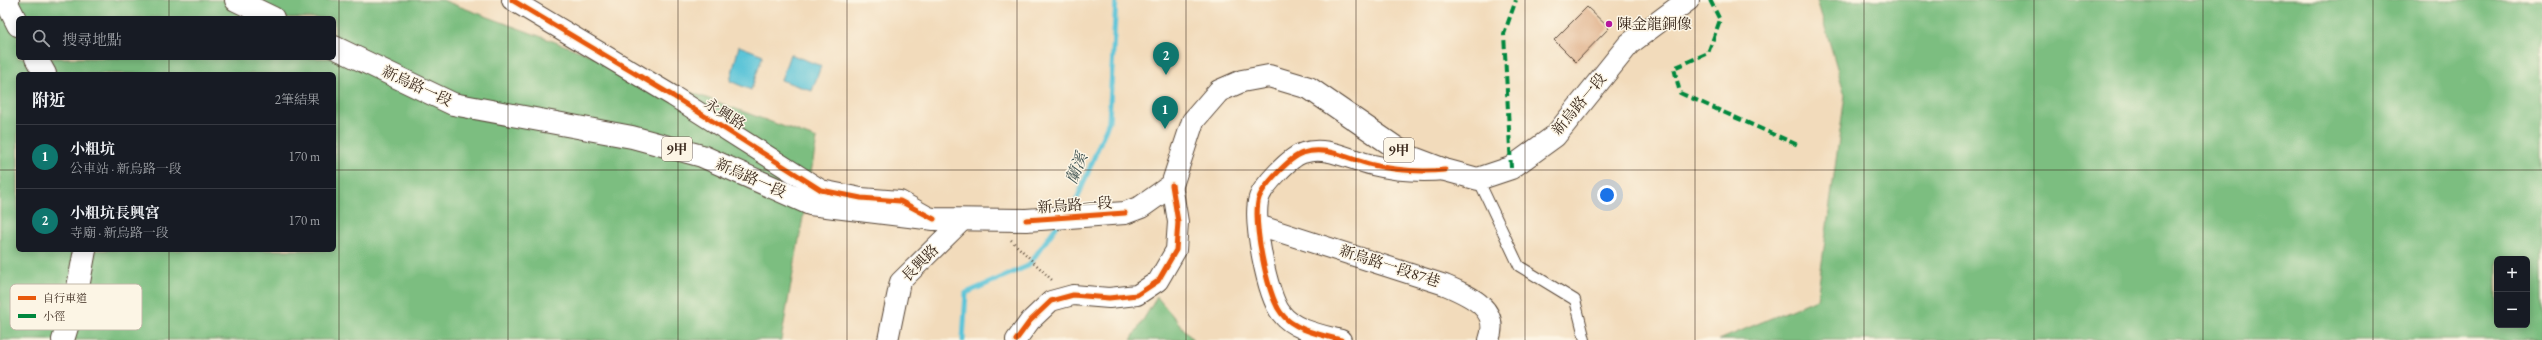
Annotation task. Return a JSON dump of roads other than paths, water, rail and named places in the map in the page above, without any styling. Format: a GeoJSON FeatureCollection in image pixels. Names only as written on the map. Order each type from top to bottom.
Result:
{"type":"FeatureCollection","features":[{"type":"Feature","properties":{"kind":"main road"},"geometry":{"type":"LineString","coordinates":[[236,0],[269,16]]}},
{"type":"Feature","properties":{"kind":"main road","name":"新烏路一段"},"geometry":{"type":"LineString","coordinates":[[1478,179],[1511,168],[1555,136],[1628,44],[1688,0]]}},
{"type":"Feature","properties":{"kind":"main road"},"geometry":{"type":"LineString","coordinates":[[5,3],[16,21]]}},
{"type":"Feature","properties":{"kind":"main road","name":"新烏路一段"},"geometry":{"type":"LineString","coordinates":[[336,48],[453,104],[632,137],[702,156],[810,204],[934,220],[1026,220],[1125,213],[1141,207],[1172,185]]}},
{"type":"Feature","properties":{"kind":"main road"},"geometry":{"type":"LineString","coordinates":[[37,60],[44,72]]}},
{"type":"Feature","properties":{"kind":"main road","name":"9甲"},"geometry":{"type":"LineString","coordinates":[[1172,185],[1193,121],[1219,91],[1242,81],[1269,76],[1309,88],[1408,156],[1445,170],[1478,179]]}},
{"type":"Feature","properties":{"kind":"main road"},"geometry":{"type":"LineString","coordinates":[[78,284],[84,252]]}},
{"type":"Feature","properties":{"kind":"main road"},"geometry":{"type":"LineString","coordinates":[[63,340],[66,330]]}},
{"type":"Feature","properties":{"kind":"street","name":"永興路"},"geometry":{"type":"LineString","coordinates":[[512,0],[673,96],[821,190],[861,198],[900,201],[934,220]]}},
{"type":"Feature","properties":{"kind":"street"},"geometry":{"type":"LineString","coordinates":[[1341,340],[1317,334],[1291,322],[1281,313],[1266,272],[1258,225],[1259,198],[1268,185],[1291,161],[1300,154],[1315,149],[1372,165],[1414,172],[1445,170]]}},
{"type":"Feature","properties":{"kind":"street"},"geometry":{"type":"LineString","coordinates":[[1016,340],[1030,321],[1051,301],[1073,295],[1109,298],[1137,295],[1158,281],[1176,250],[1178,222],[1172,185]]}},
{"type":"Feature","properties":{"kind":"street","name":"長興路"},"geometry":{"type":"LineString","coordinates":[[888,340],[900,282],[964,219]]}},
{"type":"Feature","properties":{"kind":"street","name":"新烏路一段87巷"},"geometry":{"type":"LineString","coordinates":[[1258,225],[1445,285],[1474,298],[1482,304],[1491,321],[1488,340]]}},
{"type":"Feature","properties":{"kind":"lane"},"geometry":{"type":"LineString","coordinates":[[1478,179],[1520,266],[1575,300],[1585,340]]}},
{"type":"Feature","properties":{"kind":"water"},"geometry":{"type":"Polygon","coordinates":[[[739,46],[763,55],[751,90],[730,81],[739,46]]]}},
{"type":"Feature","properties":{"kind":"water"},"geometry":{"type":"Polygon","coordinates":[[[790,54],[821,66],[812,91],[781,80],[790,54]]]}},
{"type":"Feature","properties":{"kind":"waterway","name":"蘭溪"},"geometry":{"type":"LineString","coordinates":[[1068,211],[1077,199],[1109,121],[1116,0]]}},
{"type":"Feature","properties":{"kind":"waterway","name":"蘭溪"},"geometry":{"type":"LineString","coordinates":[[963,340],[966,293],[1028,266],[1059,223]]}},
{"type":"Feature","properties":{"kind":"place","name":"陳金龍銅像"},"geometry":{"type":"Point","coordinates":[1609,24]}},
{"type":"Feature","properties":{"kind":"place","name":"小粗坑長興宮"},"geometry":{"type":"Point","coordinates":[1166,75]}},
{"type":"Feature","properties":{"kind":"place","name":"小粗坑"},"geometry":{"type":"Point","coordinates":[1165,129]}}]}
